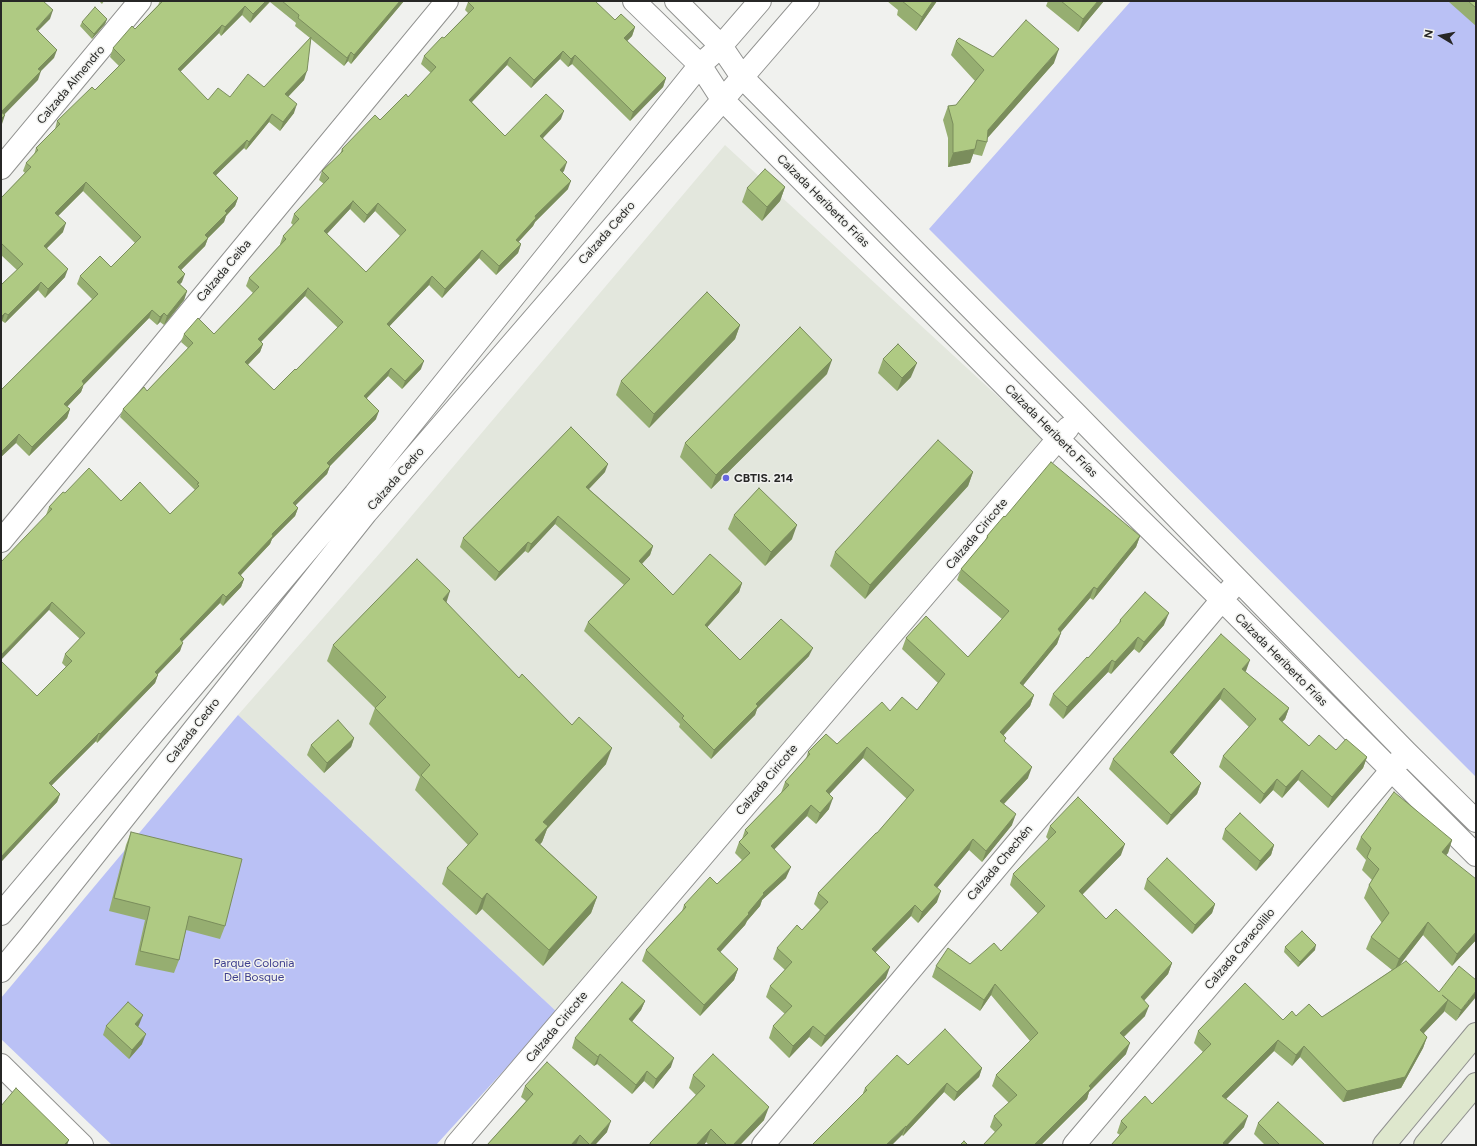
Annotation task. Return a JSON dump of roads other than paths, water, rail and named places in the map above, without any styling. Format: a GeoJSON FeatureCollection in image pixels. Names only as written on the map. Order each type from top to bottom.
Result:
{"type":"FeatureCollection","features":[{"type":"Feature","properties":{"kind":"main road"},"geometry":{"type":"LineString","coordinates":[[1384,1145],[1476,1034]]}},
{"type":"Feature","properties":{"kind":"main road"},"geometry":{"type":"LineString","coordinates":[[1425,1145],[1476,1084]]}},
{"type":"Feature","properties":{"kind":"street","name":"Calzada Almendro"},"geometry":{"type":"LineString","coordinates":[[1,168],[140,1]]}},
{"type":"Feature","properties":{"kind":"street","name":"Calzada Ceiba"},"geometry":{"type":"LineString","coordinates":[[1,541],[447,1]]}},
{"type":"Feature","properties":{"kind":"street","name":"Calzada Heriberto Frías"},"geometry":{"type":"LineString","coordinates":[[634,1],[700,65],[722,99],[1058,439],[1222,600],[1476,855]]}},
{"type":"Feature","properties":{"kind":"street","name":"Calzada Heriberto Frías"},"geometry":{"type":"LineString","coordinates":[[676,1],[721,46],[742,77],[1079,417],[1406,752],[1476,821]]}},
{"type":"Feature","properties":{"kind":"street","name":"Calzada Cedro"},"geometry":{"type":"LineString","coordinates":[[1,914],[355,494],[700,65],[721,46],[760,1]]}},
{"type":"Feature","properties":{"kind":"street","name":"Calzada Cedro"},"geometry":{"type":"LineString","coordinates":[[1,971],[366,513],[808,1]]}},
{"type":"Feature","properties":{"kind":"street","name":"Calzada Ciricote"},"geometry":{"type":"LineString","coordinates":[[456,1145],[1058,439],[1079,417]]}},
{"type":"Feature","properties":{"kind":"street","name":"Calzada Chechén"},"geometry":{"type":"LineString","coordinates":[[763,1145],[1238,580]]}},
{"type":"Feature","properties":{"kind":"street","name":"Calzada Caracolillo"},"geometry":{"type":"LineString","coordinates":[[1074,1145],[1406,752]]}},
{"type":"Feature","properties":{"kind":"street"},"geometry":{"type":"LineString","coordinates":[[1,1065],[82,1145]]}},
{"type":"Feature","properties":{"kind":"place","name":"CBTIS. 214"},"geometry":{"type":"Point","coordinates":[726,478]}},
{"type":"Feature","properties":{"kind":"park label","name":"Parque Colonia Del Bosque"},"geometry":{"type":"Point","coordinates":[254,970]}}]}
